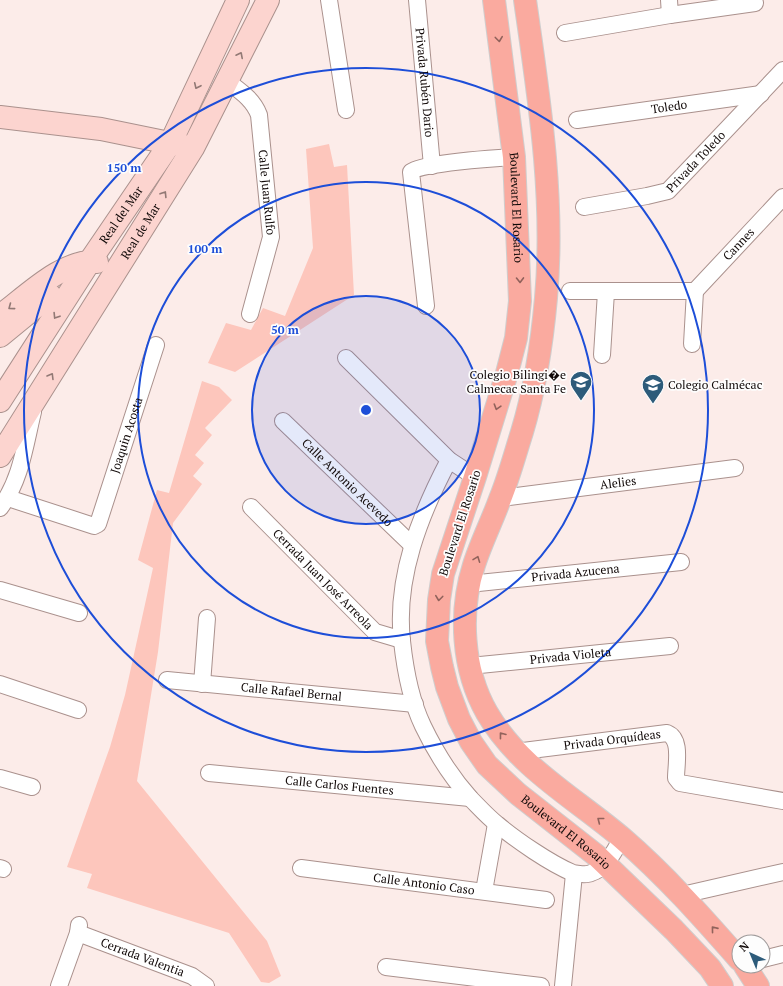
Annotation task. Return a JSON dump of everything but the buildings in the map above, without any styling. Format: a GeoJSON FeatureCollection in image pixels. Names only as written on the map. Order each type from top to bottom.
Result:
{"type":"FeatureCollection","features":[{"type":"Feature","properties":{"kind":"main road","name":"Boulevard El Rosario"},"geometry":{"type":"LineString","coordinates":[[494,0],[514,156],[519,253],[519,308],[516,338],[507,373],[475,477],[442,574],[437,641],[447,687],[459,719],[471,742],[487,765],[518,794],[606,865],[674,930],[710,968],[722,986]]}},
{"type":"Feature","properties":{"kind":"main road"},"geometry":{"type":"LineString","coordinates":[[525,0],[543,124],[547,191],[546,296],[535,381],[523,429],[501,498],[475,562],[469,584],[465,629],[470,666],[477,692],[486,712],[515,752],[539,774],[622,838],[682,895],[731,950]]}},
{"type":"Feature","properties":{"kind":"main road"},"geometry":{"type":"LineString","coordinates":[[750,974],[758,986]]}},
{"type":"Feature","properties":{"kind":"street","name":"Real del Mar"},"geometry":{"type":"LineString","coordinates":[[0,401],[85,270],[171,142],[238,0]]}},
{"type":"Feature","properties":{"kind":"street","name":"Real de Mar"},"geometry":{"type":"LineString","coordinates":[[0,456],[193,148],[268,0]]}},
{"type":"Feature","properties":{"kind":"street"},"geometry":{"type":"LineString","coordinates":[[329,0],[346,110]]}},
{"type":"Feature","properties":{"kind":"street","name":"Privada Rubén Dario"},"geometry":{"type":"LineString","coordinates":[[417,0],[432,166]]}},
{"type":"Feature","properties":{"kind":"street"},"geometry":{"type":"LineString","coordinates":[[565,33],[669,7],[755,3]]}},
{"type":"Feature","properties":{"kind":"street","name":"Privada Toledo"},"geometry":{"type":"LineString","coordinates":[[584,207],[668,191],[783,70]]}},
{"type":"Feature","properties":{"kind":"street","name":"Calle Juan Rulfo"},"geometry":{"type":"LineString","coordinates":[[227,81],[256,105],[259,115],[271,237],[250,314]]}},
{"type":"Feature","properties":{"kind":"street","name":"Toledo"},"geometry":{"type":"LineString","coordinates":[[577,120],[761,94]]}},
{"type":"Feature","properties":{"kind":"street"},"geometry":{"type":"LineString","coordinates":[[0,117],[101,129],[171,142],[193,148]]}},
{"type":"Feature","properties":{"kind":"street"},"geometry":{"type":"LineString","coordinates":[[426,306],[410,176],[414,169],[514,156]]}},
{"type":"Feature","properties":{"kind":"street","name":"Cannes"},"geometry":{"type":"LineString","coordinates":[[695,291],[783,197]]}},
{"type":"Feature","properties":{"kind":"street"},"geometry":{"type":"LineString","coordinates":[[0,316],[62,270],[75,264],[85,270],[115,271]]}},
{"type":"Feature","properties":{"kind":"street"},"geometry":{"type":"LineString","coordinates":[[0,336],[65,284],[85,270]]}},
{"type":"Feature","properties":{"kind":"street"},"geometry":{"type":"LineString","coordinates":[[570,291],[695,291],[692,344]]}},
{"type":"Feature","properties":{"kind":"street"},"geometry":{"type":"LineString","coordinates":[[602,355],[606,292]]}},
{"type":"Feature","properties":{"kind":"street","name":"Joaquin Acosta"},"geometry":{"type":"LineString","coordinates":[[4,503],[96,526],[156,345]]}},
{"type":"Feature","properties":{"kind":"street"},"geometry":{"type":"LineString","coordinates":[[346,358],[449,460],[475,477]]}},
{"type":"Feature","properties":{"kind":"street"},"geometry":{"type":"LineString","coordinates":[[4,503],[17,479],[35,402]]}},
{"type":"Feature","properties":{"kind":"street","name":"Calle Antonio Acevedo"},"geometry":{"type":"LineString","coordinates":[[283,421],[412,545]]}},
{"type":"Feature","properties":{"kind":"street"},"geometry":{"type":"LineString","coordinates":[[449,460],[423,514],[412,545],[404,585],[402,640],[406,670],[422,725],[442,760],[470,798],[496,824],[548,860],[574,874],[591,873],[606,865],[622,838]]}},
{"type":"Feature","properties":{"kind":"street","name":"Alelies"},"geometry":{"type":"LineString","coordinates":[[501,498],[735,468]]}},
{"type":"Feature","properties":{"kind":"street","name":"Cerrada Juan José Arreola"},"geometry":{"type":"LineString","coordinates":[[251,507],[375,632],[402,640]]}},
{"type":"Feature","properties":{"kind":"street","name":"Privada Azucena"},"geometry":{"type":"LineString","coordinates":[[469,584],[682,562]]}},
{"type":"Feature","properties":{"kind":"street"},"geometry":{"type":"LineString","coordinates":[[0,590],[79,613]]}},
{"type":"Feature","properties":{"kind":"street"},"geometry":{"type":"LineString","coordinates":[[202,684],[207,618]]}},
{"type":"Feature","properties":{"kind":"street","name":"Privada Violeta"},"geometry":{"type":"LineString","coordinates":[[470,666],[670,646]]}},
{"type":"Feature","properties":{"kind":"street","name":"Calle Rafael Bernal"},"geometry":{"type":"LineString","coordinates":[[167,680],[415,704]]}},
{"type":"Feature","properties":{"kind":"street"},"geometry":{"type":"LineString","coordinates":[[0,684],[78,710]]}},
{"type":"Feature","properties":{"kind":"street","name":"Privada Orquídeas"},"geometry":{"type":"LineString","coordinates":[[515,752],[667,733],[672,734],[676,741],[676,778],[680,783],[783,801]]}},
{"type":"Feature","properties":{"kind":"street","name":"Calle Carlos Fuentes"},"geometry":{"type":"LineString","coordinates":[[209,773],[470,798]]}},
{"type":"Feature","properties":{"kind":"street"},"geometry":{"type":"LineString","coordinates":[[0,778],[32,787]]}},
{"type":"Feature","properties":{"kind":"street"},"geometry":{"type":"LineString","coordinates":[[484,891],[496,824]]}},
{"type":"Feature","properties":{"kind":"street","name":"Calle Antonio Caso"},"geometry":{"type":"LineString","coordinates":[[301,868],[546,900]]}},
{"type":"Feature","properties":{"kind":"street"},"geometry":{"type":"LineString","coordinates":[[682,895],[783,872]]}},
{"type":"Feature","properties":{"kind":"street"},"geometry":{"type":"LineString","coordinates":[[563,986],[574,874]]}},
{"type":"Feature","properties":{"kind":"street","name":"Cerrada Valentia"},"geometry":{"type":"LineString","coordinates":[[58,986],[78,929],[192,976],[206,986]]}},
{"type":"Feature","properties":{"kind":"street"},"geometry":{"type":"LineString","coordinates":[[771,957],[783,954]]}},
{"type":"Feature","properties":{"kind":"street"},"geometry":{"type":"LineString","coordinates":[[386,967],[541,986]]}},
{"type":"Feature","properties":{"kind":"shaded area"},"geometry":{"type":"Polygon","coordinates":[[[329,144],[334,167],[347,165],[354,295],[235,372],[208,363],[226,323],[251,330],[263,308],[285,316],[313,248],[306,149],[329,144]]]}},
{"type":"Feature","properties":{"kind":"shaded area"},"geometry":{"type":"Polygon","coordinates":[[[202,381],[219,387],[232,400],[205,428],[212,435],[195,455],[204,463],[193,476],[202,484],[173,523],[158,652],[137,781],[267,941],[281,976],[269,983],[261,982],[229,933],[87,888],[92,874],[67,867],[110,747],[125,695],[153,568],[138,560],[157,490],[169,493],[202,381]]]}},
{"type":"Feature","properties":{"kind":"place","name":"Colegio Bilingi�e Calmecac Santa Fe"},"geometry":{"type":"Point","coordinates":[581,402]}},
{"type":"Feature","properties":{"kind":"place","name":"Colegio Calmécac"},"geometry":{"type":"Point","coordinates":[653,404]}}]}
